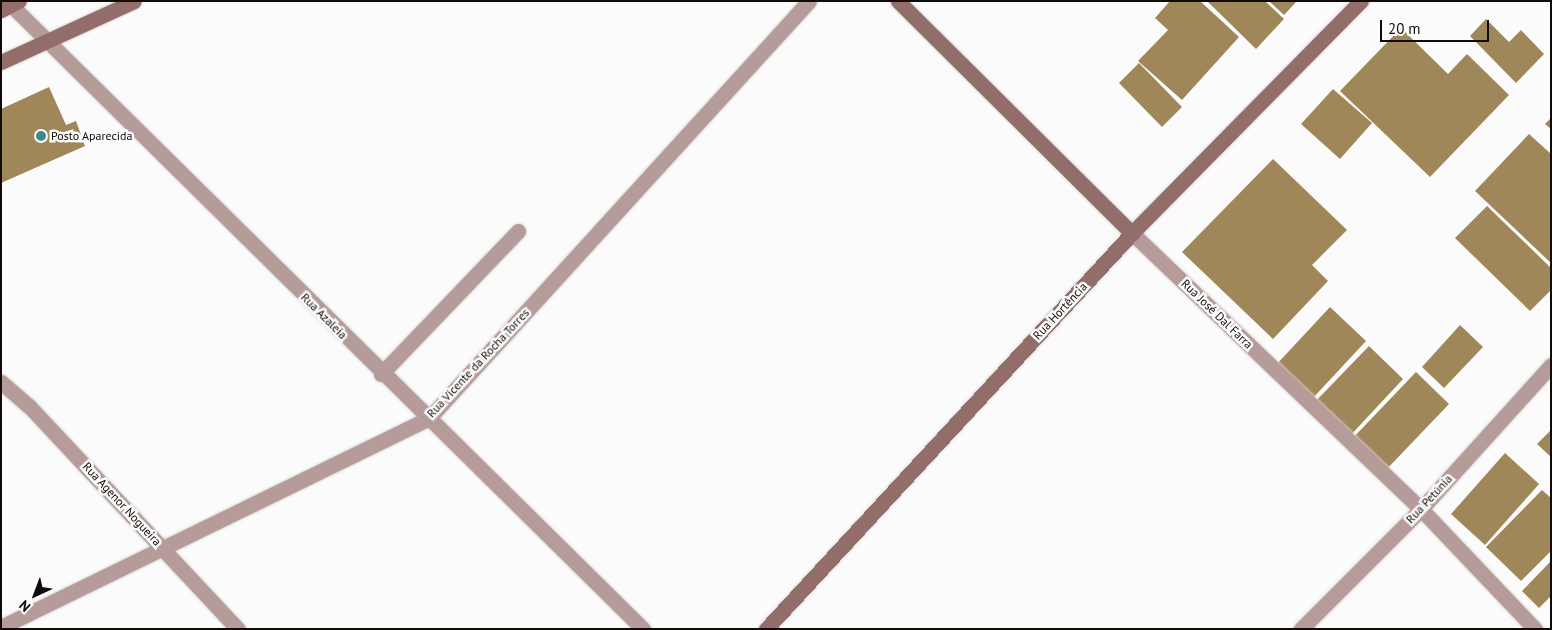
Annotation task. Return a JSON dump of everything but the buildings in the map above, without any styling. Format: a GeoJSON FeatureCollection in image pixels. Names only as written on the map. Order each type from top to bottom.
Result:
{"type":"FeatureCollection","features":[{"type":"Feature","properties":{"kind":"street"},"geometry":{"type":"LineString","coordinates":[[1,62],[134,1]]}},
{"type":"Feature","properties":{"kind":"street","name":"Rua Vicente da Rocha Torres"},"geometry":{"type":"LineString","coordinates":[[1,627],[429,418],[809,1]]}},
{"type":"Feature","properties":{"kind":"street","name":"Rua José Dal Farra"},"geometry":{"type":"LineString","coordinates":[[898,1],[1132,233],[1421,509],[1535,629]]}},
{"type":"Feature","properties":{"kind":"street","name":"Rua Hortência"},"geometry":{"type":"LineString","coordinates":[[766,629],[1132,233],[1361,1]]}},
{"type":"Feature","properties":{"kind":"street","name":"Rua Azaleia"},"geometry":{"type":"LineString","coordinates":[[10,4],[381,374],[429,418],[643,629]]}},
{"type":"Feature","properties":{"kind":"street"},"geometry":{"type":"LineString","coordinates":[[381,374],[518,231]]}},
{"type":"Feature","properties":{"kind":"street","name":"Rua Petúnia"},"geometry":{"type":"LineString","coordinates":[[1301,629],[1421,509],[1551,364]]}},
{"type":"Feature","properties":{"kind":"street","name":"Rua Agenor Nogueira"},"geometry":{"type":"LineString","coordinates":[[1,382],[29,406],[238,629]]}},
{"type":"Feature","properties":{"kind":"place","name":"Posto Aparecida"},"geometry":{"type":"Point","coordinates":[41,136]}}]}
